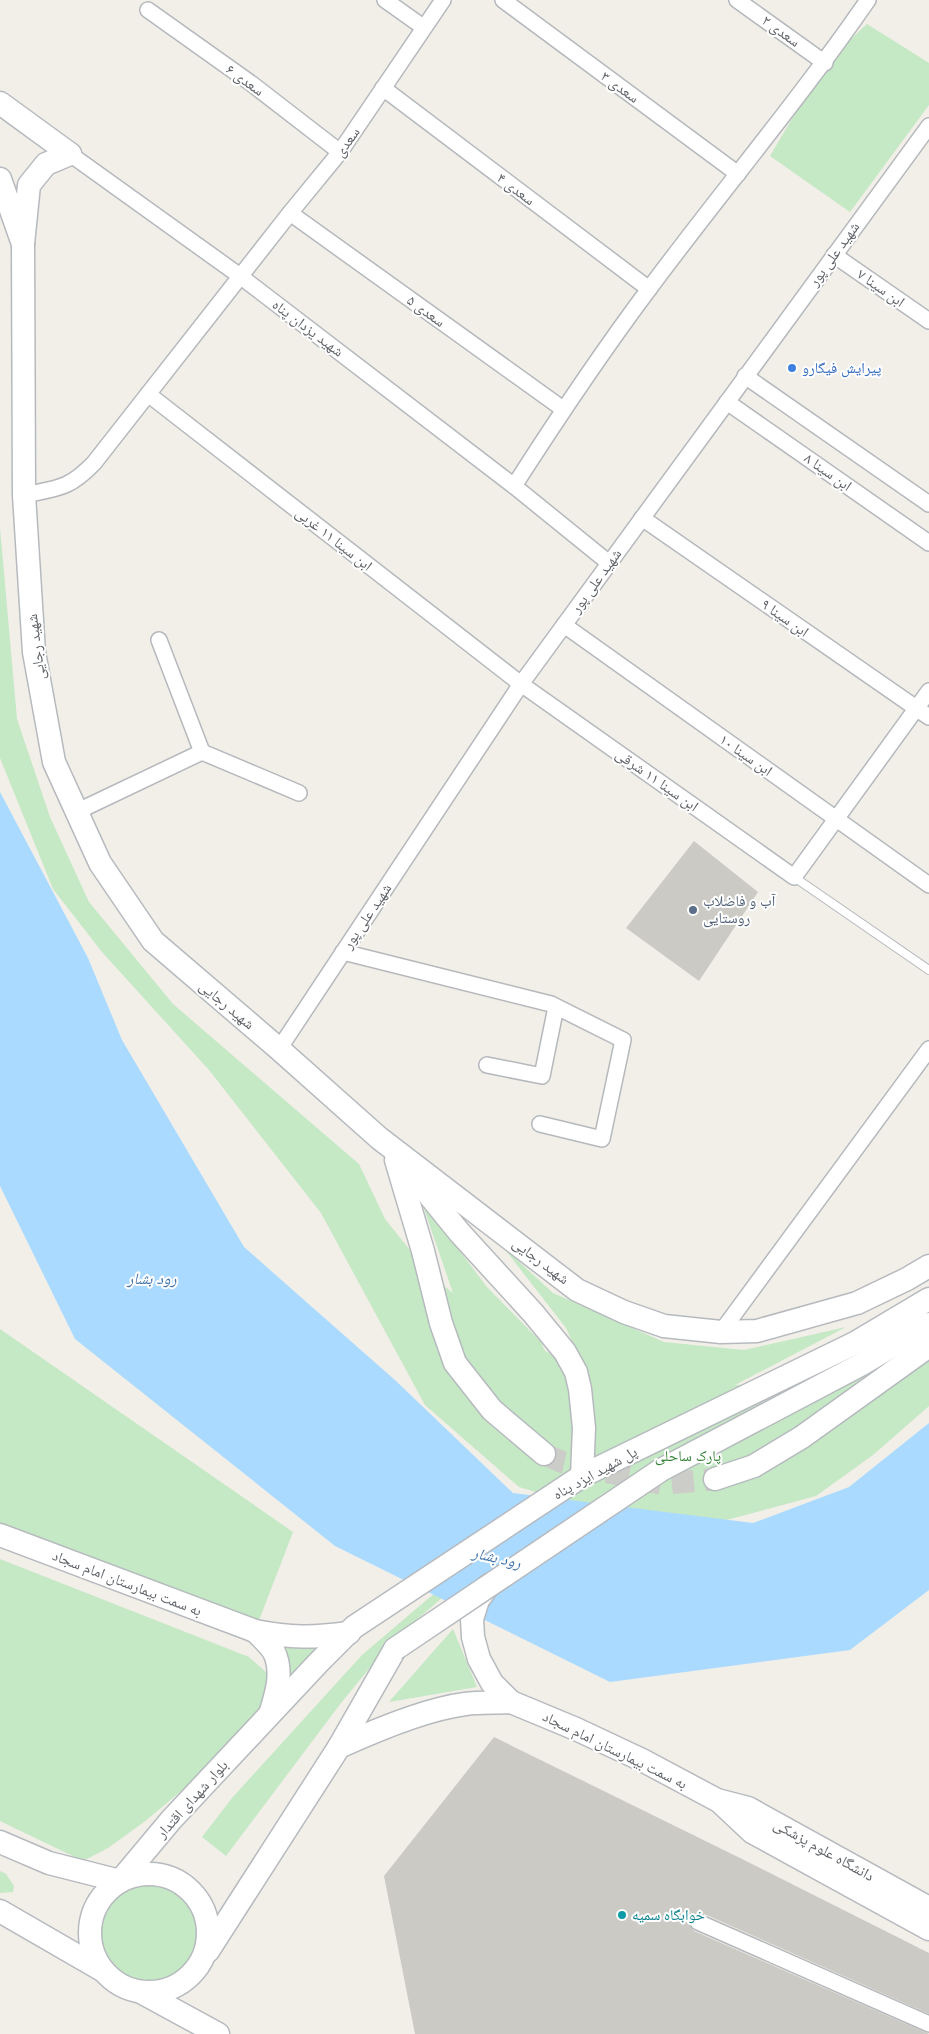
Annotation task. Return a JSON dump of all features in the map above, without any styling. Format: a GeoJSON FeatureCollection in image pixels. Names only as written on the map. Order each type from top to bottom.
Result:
{"type":"FeatureCollection","features":[{"type":"Feature","properties":{"kind":"street"},"geometry":{"type":"LineString","coordinates":[[385,0],[423,27]]}},
{"type":"Feature","properties":{"kind":"street","name":"سعدی"},"geometry":{"type":"LineString","coordinates":[[24,495],[64,486],[79,478],[94,463],[240,276],[340,152],[442,0]]}},
{"type":"Feature","properties":{"kind":"street","name":"سعدی ۳"},"geometry":{"type":"LineString","coordinates":[[503,0],[738,174]]}},
{"type":"Feature","properties":{"kind":"street","name":"سعدی ۲"},"geometry":{"type":"LineString","coordinates":[[736,0],[825,63]]}},
{"type":"Feature","properties":{"kind":"street"},"geometry":{"type":"LineString","coordinates":[[514,486],[563,409],[649,289],[825,63],[868,0]]}},
{"type":"Feature","properties":{"kind":"street","name":"سعدی ۶"},"geometry":{"type":"LineString","coordinates":[[148,10],[252,84],[340,152]]}},
{"type":"Feature","properties":{"kind":"street","name":"سعدی ۴"},"geometry":{"type":"LineString","coordinates":[[384,88],[649,289]]}},
{"type":"Feature","properties":{"kind":"street","name":"شهید یزدان پناه"},"geometry":{"type":"LineString","coordinates":[[0,103],[240,276],[514,486],[609,562]]}},
{"type":"Feature","properties":{"kind":"street","name":"شهید علی پور"},"geometry":{"type":"LineString","coordinates":[[279,1049],[521,684],[834,255],[927,133]]}},
{"type":"Feature","properties":{"kind":"street"},"geometry":{"type":"LineString","coordinates":[[23,244],[29,185],[46,164],[70,154]]}},
{"type":"Feature","properties":{"kind":"street"},"geometry":{"type":"LineString","coordinates":[[0,179],[23,244]]}},
{"type":"Feature","properties":{"kind":"street","name":"سعدی ۵"},"geometry":{"type":"LineString","coordinates":[[290,213],[563,409]]}},
{"type":"Feature","properties":{"kind":"street","name":"شهید رجایی"},"geometry":{"type":"LineString","coordinates":[[23,244],[24,495],[34,652],[54,762],[100,863],[153,941],[392,1148],[578,1290],[624,1312],[664,1326],[721,1332],[757,1331],[857,1302],[908,1279],[929,1266]]}},
{"type":"Feature","properties":{"kind":"street","name":"ابن سینا ۷"},"geometry":{"type":"LineString","coordinates":[[834,255],[929,321]]}},
{"type":"Feature","properties":{"kind":"street","name":"ابن سینا ۸"},"geometry":{"type":"LineString","coordinates":[[746,376],[929,504]]}},
{"type":"Feature","properties":{"kind":"street","name":"ابن سینا ۱۱ غربی"},"geometry":{"type":"LineString","coordinates":[[148,394],[521,684]]}},
{"type":"Feature","properties":{"kind":"street","name":"ابن سینا ۸"},"geometry":{"type":"LineString","coordinates":[[727,402],[929,543]]}},
{"type":"Feature","properties":{"kind":"street","name":"ابن سینا ۹"},"geometry":{"type":"LineString","coordinates":[[642,518],[929,717]]}},
{"type":"Feature","properties":{"kind":"street","name":"ابن سینا ۱۰"},"geometry":{"type":"LineString","coordinates":[[564,625],[929,886]]}},
{"type":"Feature","properties":{"kind":"street"},"geometry":{"type":"LineString","coordinates":[[159,640],[202,752],[298,794]]}},
{"type":"Feature","properties":{"kind":"street","name":"ابن سینا ۱۱ شرقی"},"geometry":{"type":"LineString","coordinates":[[521,684],[794,877]]}},
{"type":"Feature","properties":{"kind":"street"},"geometry":{"type":"LineString","coordinates":[[794,877],[929,691]]}},
{"type":"Feature","properties":{"kind":"street"},"geometry":{"type":"LineString","coordinates":[[76,812],[202,752]]}},
{"type":"Feature","properties":{"kind":"street"},"geometry":{"type":"LineString","coordinates":[[342,952],[550,1004],[623,1040],[602,1139],[540,1124]]}},
{"type":"Feature","properties":{"kind":"street"},"geometry":{"type":"LineString","coordinates":[[487,1065],[542,1076],[556,1007]]}},
{"type":"Feature","properties":{"kind":"street"},"geometry":{"type":"LineString","coordinates":[[721,1332],[929,1050]]}},
{"type":"Feature","properties":{"kind":"street"},"geometry":{"type":"LineString","coordinates":[[392,1148],[423,1251],[441,1323],[455,1363],[492,1410],[544,1454]]}},
{"type":"Feature","properties":{"kind":"street"},"geometry":{"type":"LineString","coordinates":[[392,1148],[459,1232],[534,1314],[565,1352],[576,1372],[580,1389],[584,1428],[577,1480]]}},
{"type":"Feature","properties":{"kind":"street","name":"پل شهید ایزد پناه"},"geometry":{"type":"LineString","coordinates":[[351,1630],[577,1480],[855,1343],[929,1300]]}},
{"type":"Feature","properties":{"kind":"street","name":"پل شهید ایزد پناه"},"geometry":{"type":"LineString","coordinates":[[339,1748],[394,1649],[661,1470],[862,1364],[929,1324]]}},
{"type":"Feature","properties":{"kind":"street"},"geometry":{"type":"LineString","coordinates":[[715,1479],[754,1466],[802,1437],[929,1346]]}},
{"type":"Feature","properties":{"kind":"street","name":"به سمت بیمارستان امام سجاد"},"geometry":{"type":"LineString","coordinates":[[0,1535],[255,1631],[282,1636],[322,1637],[351,1630]]}},
{"type":"Feature","properties":{"kind":"street"},"geometry":{"type":"LineString","coordinates":[[489,1586],[478,1600],[472,1618],[473,1637],[479,1659],[492,1683],[512,1702]]}},
{"type":"Feature","properties":{"kind":"street","name":"بلوار شهدای اقتدار"},"geometry":{"type":"LineString","coordinates":[[120,1881],[171,1820],[351,1630]]}},
{"type":"Feature","properties":{"kind":"street"},"geometry":{"type":"LineString","coordinates":[[255,1631],[274,1651],[279,1669],[278,1692],[270,1714]]}},
{"type":"Feature","properties":{"kind":"street"},"geometry":{"type":"LineString","coordinates":[[141,1992],[152,1993],[174,1988],[192,1975],[339,1748],[364,1736],[436,1711],[464,1704],[512,1702]]}},
{"type":"Feature","properties":{"kind":"street","name":"به سمت بیمارستان امام سجاد"},"geometry":{"type":"LineString","coordinates":[[512,1702],[642,1760],[717,1800]]}},
{"type":"Feature","properties":{"kind":"street"},"geometry":{"type":"LineString","coordinates":[[717,1800],[752,1832],[929,1930]]}},
{"type":"Feature","properties":{"kind":"street","name":"دانشگاه علوم پزشکی"},"geometry":{"type":"LineString","coordinates":[[717,1800],[748,1808],[929,1908]]}},
{"type":"Feature","properties":{"kind":"street"},"geometry":{"type":"LineString","coordinates":[[0,1842],[49,1863],[120,1881]]}},
{"type":"Feature","properties":{"kind":"street"},"geometry":{"type":"LineString","coordinates":[[102,1970],[92,1949],[90,1938],[91,1921],[96,1905],[102,1896],[120,1881],[136,1875],[152,1874],[174,1879],[192,1892],[202,1907],[208,1923],[208,1940],[204,1956]]}},
{"type":"Feature","properties":{"kind":"street"},"geometry":{"type":"LineString","coordinates":[[0,1912],[102,1970],[119,1985],[141,1992],[218,2034]]}},
{"type":"Feature","properties":{"kind":"street"},"geometry":{"type":"LineString","coordinates":[[698,1922],[929,2024]]}},
{"type":"Feature","properties":{"kind":"lane"},"geometry":{"type":"LineString","coordinates":[[794,877],[929,970]]}},
{"type":"Feature","properties":{"kind":"green space"},"geometry":{"type":"Polygon","coordinates":[[[867,24],[929,63],[929,105],[850,212],[770,156],[825,63],[867,24]]]}},
{"type":"Feature","properties":{"kind":"green space","name":"پارک ساحلی"},"geometry":{"type":"Polygon","coordinates":[[[0,528],[17,719],[50,817],[89,902],[173,1004],[359,1164],[385,1219],[430,1275],[453,1293],[421,1200],[487,1287],[541,1342],[545,1351],[575,1365],[583,1366],[566,1328],[503,1247],[553,1293],[664,1342],[744,1350],[846,1327],[735,1385],[771,1384],[929,1308],[929,1313],[821,1378],[912,1363],[929,1350],[929,1406],[873,1455],[816,1496],[689,1530],[457,1585],[391,1642],[341,1703],[226,1856],[202,1837],[232,1798],[362,1655],[450,1580],[556,1498],[519,1487],[425,1405],[321,1213],[209,1070],[102,952],[53,889],[0,758],[0,528]]]}},
{"type":"Feature","properties":{"kind":"green space"},"geometry":{"type":"Polygon","coordinates":[[[0,1329],[293,1532],[256,1628],[0,1524],[0,1329]]]}},
{"type":"Feature","properties":{"kind":"green space"},"geometry":{"type":"Polygon","coordinates":[[[0,1559],[249,1657],[294,1697],[144,1822],[108,1848],[83,1861],[0,1821],[0,1559]]]}},
{"type":"Feature","properties":{"kind":"green space"},"geometry":{"type":"Polygon","coordinates":[[[453,1629],[477,1687],[389,1702],[453,1629]]]}},
{"type":"Feature","properties":{"kind":"green space"},"geometry":{"type":"Polygon","coordinates":[[[320,1645],[289,1680],[284,1647],[320,1645]]]}},
{"type":"Feature","properties":{"kind":"green space"},"geometry":{"type":"Polygon","coordinates":[[[0,1871],[6,1874],[14,1886],[13,1892],[0,1893],[0,1871]]]}},
{"type":"Feature","properties":{"kind":"green space"},"geometry":{"type":"Polygon","coordinates":[[[149,1882],[169,1886],[186,1897],[197,1914],[201,1934],[197,1954],[186,1971],[169,1982],[149,1986],[129,1982],[112,1971],[101,1954],[97,1934],[101,1914],[112,1897],[129,1886],[149,1882]]]}},
{"type":"Feature","properties":{"kind":"water","name":"رود بشار"},"geometry":{"type":"Polygon","coordinates":[[[0,792],[88,958],[122,1040],[244,1247],[396,1381],[513,1493],[753,1523],[849,1487],[929,1423],[929,1590],[850,1650],[610,1682],[335,1546],[75,1339],[0,1186],[0,792]]]}},
{"type":"Feature","properties":{"kind":"building","name":"آب و فاضلاب روستایی"},"geometry":{"type":"Polygon","coordinates":[[[694,841],[758,892],[699,981],[626,928],[694,841]]]}},
{"type":"Feature","properties":{"kind":"building","name":"خوابگاه سمیه"},"geometry":{"type":"Polygon","coordinates":[[[494,1737],[929,1953],[929,2014],[702,1913],[693,1914],[689,1923],[694,1931],[929,2034],[415,2034],[384,1876],[494,1737]]]}},
{"type":"Feature","properties":{"kind":"tunnel"},"geometry":{"type":"LineString","coordinates":[[544,1454],[562,1462],[662,1484],[715,1479]]}},
{"type":"Feature","properties":{"kind":"place","name":"پیرایش فیگارو"},"geometry":{"type":"Point","coordinates":[792,368]}},
{"type":"Feature","properties":{"kind":"place","name":"آب و فاضلاب روستایی"},"geometry":{"type":"Point","coordinates":[693,910]}},
{"type":"Feature","properties":{"kind":"place","name":"خوابگاه سمیه"},"geometry":{"type":"Point","coordinates":[622,1915]}}]}
